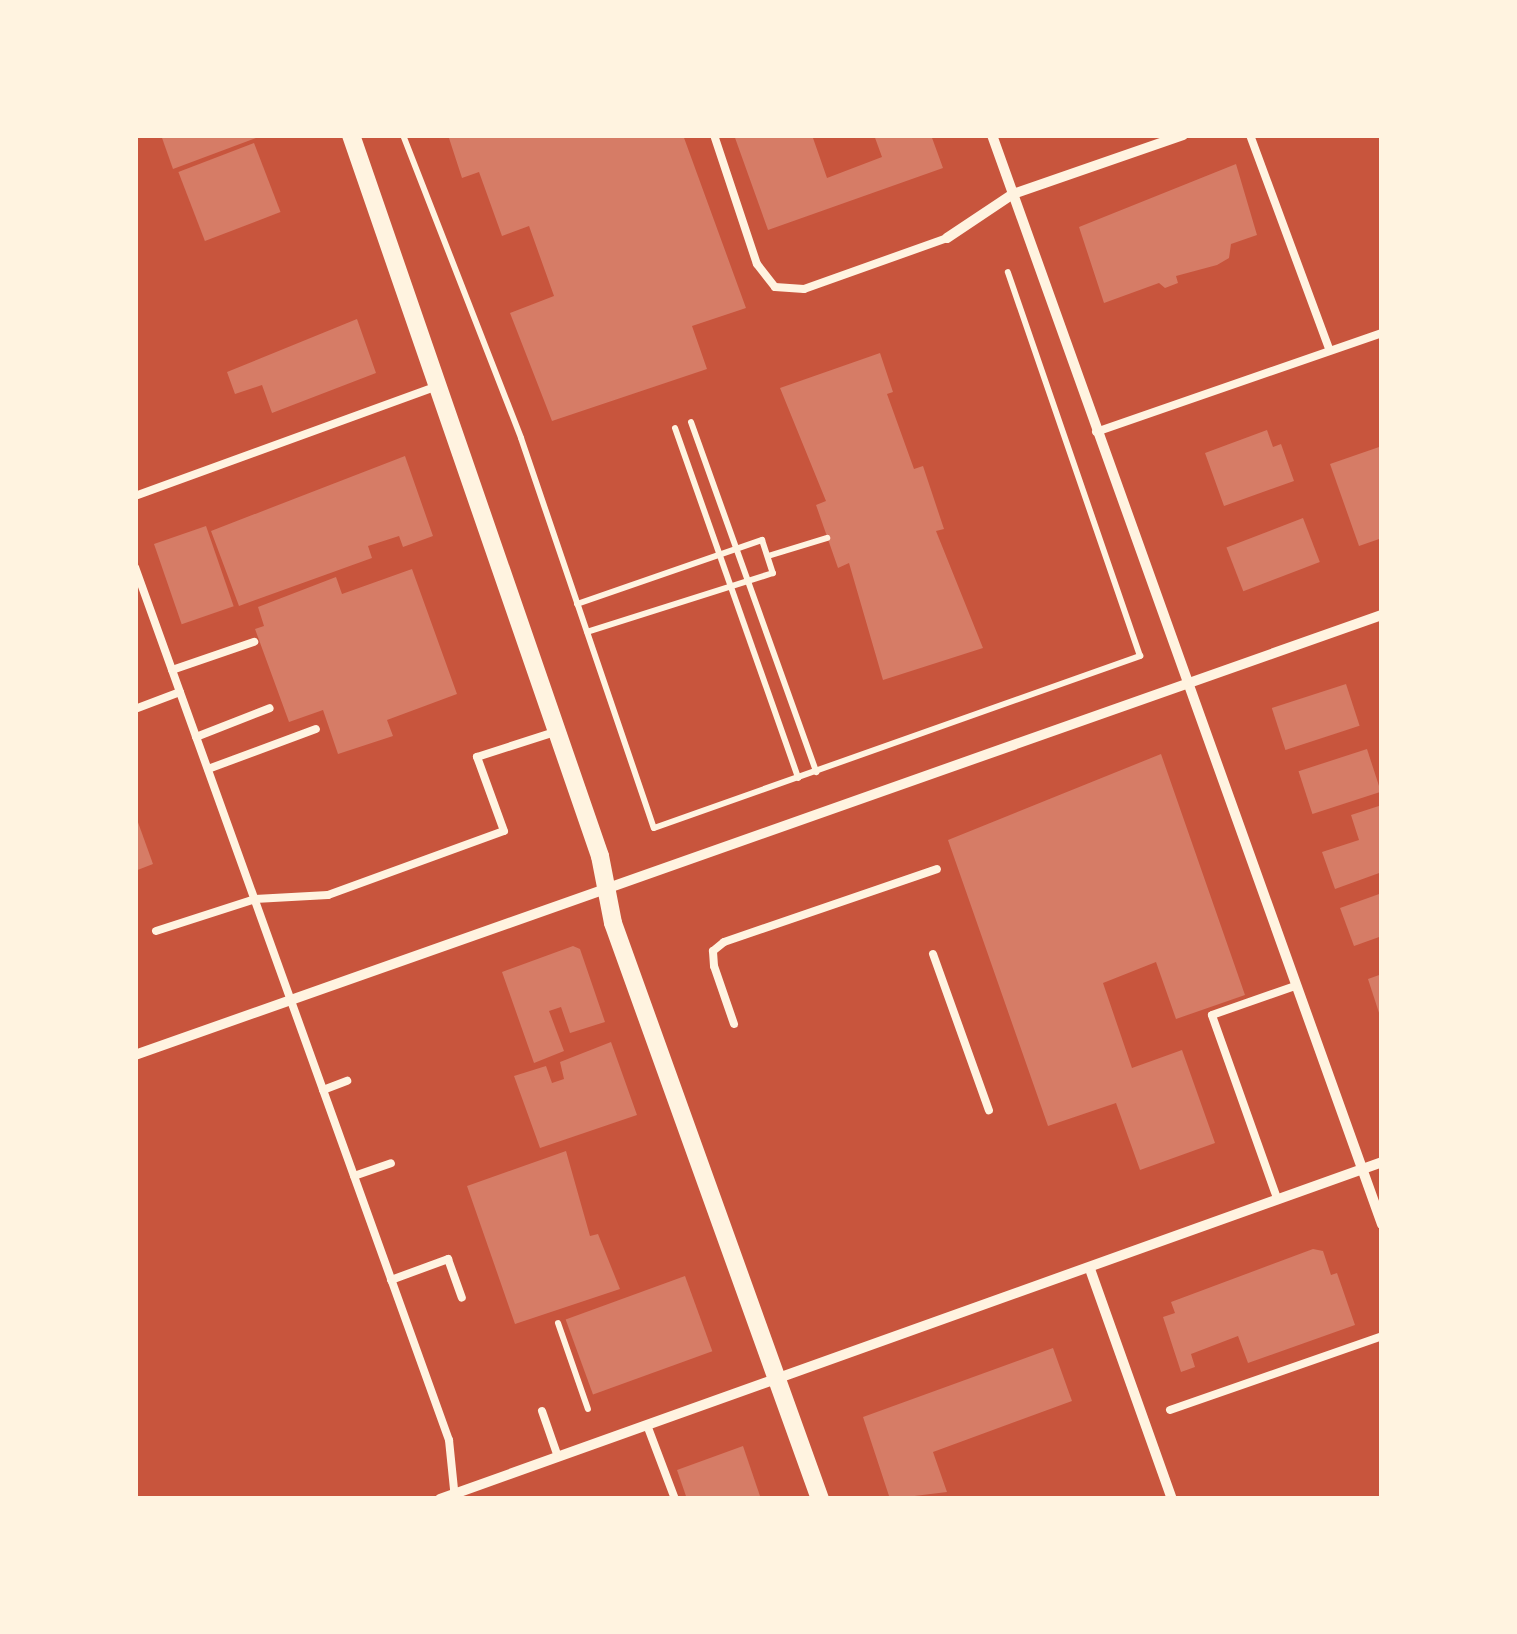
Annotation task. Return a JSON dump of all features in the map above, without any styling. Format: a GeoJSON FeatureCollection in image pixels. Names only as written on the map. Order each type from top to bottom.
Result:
{"type":"FeatureCollection","features":[{"type":"Feature","properties":{"kind":"street"},"geometry":{"type":"LineString","coordinates":[[351,135],[557,731],[607,890],[820,1499]]}},
{"type":"Feature","properties":{"kind":"street"},"geometry":{"type":"LineString","coordinates":[[992,135],[1292,987],[1382,1224]]}},
{"type":"Feature","properties":{"kind":"street"},"geometry":{"type":"LineString","coordinates":[[947,238],[1013,194],[1183,135]]}},
{"type":"Feature","properties":{"kind":"street"},"geometry":{"type":"LineString","coordinates":[[135,1055],[1382,616]]}},
{"type":"Feature","properties":{"kind":"street"},"geometry":{"type":"LineString","coordinates":[[440,1499],[455,1497],[1382,1162]]}},
{"type":"Feature","properties":{"kind":"street"},"geometry":{"type":"LineString","coordinates":[[1090,1269],[1172,1499]]}},
{"type":"Feature","properties":{"kind":"lane"},"geometry":{"type":"LineString","coordinates":[[714,135],[757,264],[775,287],[804,289],[947,238]]}},
{"type":"Feature","properties":{"kind":"lane"},"geometry":{"type":"LineString","coordinates":[[1250,135],[1330,348]]}},
{"type":"Feature","properties":{"kind":"lane"},"geometry":{"type":"LineString","coordinates":[[1096,432],[1382,333]]}},
{"type":"Feature","properties":{"kind":"lane"},"geometry":{"type":"LineString","coordinates":[[135,496],[439,386]]}},
{"type":"Feature","properties":{"kind":"lane"},"geometry":{"type":"LineString","coordinates":[[135,567],[448,1440],[455,1497]]}},
{"type":"Feature","properties":{"kind":"lane"},"geometry":{"type":"LineString","coordinates":[[172,670],[254,642]]}},
{"type":"Feature","properties":{"kind":"lane"},"geometry":{"type":"LineString","coordinates":[[135,709],[180,692]]}},
{"type":"Feature","properties":{"kind":"lane"},"geometry":{"type":"LineString","coordinates":[[196,737],[270,708]]}},
{"type":"Feature","properties":{"kind":"lane"},"geometry":{"type":"LineString","coordinates":[[208,769],[316,730]]}},
{"type":"Feature","properties":{"kind":"lane"},"geometry":{"type":"LineString","coordinates":[[156,931],[254,899],[328,895],[504,831],[477,757],[557,731]]}},
{"type":"Feature","properties":{"kind":"lane"},"geometry":{"type":"LineString","coordinates":[[734,1024],[714,966],[713,951],[724,942],[937,869]]}},
{"type":"Feature","properties":{"kind":"lane"},"geometry":{"type":"LineString","coordinates":[[933,954],[989,1110]]}},
{"type":"Feature","properties":{"kind":"lane"},"geometry":{"type":"LineString","coordinates":[[1278,1198],[1212,1014],[1292,987]]}},
{"type":"Feature","properties":{"kind":"lane"},"geometry":{"type":"LineString","coordinates":[[323,1090],[348,1081]]}},
{"type":"Feature","properties":{"kind":"lane"},"geometry":{"type":"LineString","coordinates":[[354,1176],[391,1163]]}},
{"type":"Feature","properties":{"kind":"lane"},"geometry":{"type":"LineString","coordinates":[[391,1280],[448,1259],[462,1298]]}},
{"type":"Feature","properties":{"kind":"lane"},"geometry":{"type":"LineString","coordinates":[[1170,1410],[1382,1336]]}},
{"type":"Feature","properties":{"kind":"lane"},"geometry":{"type":"LineString","coordinates":[[542,1411],[558,1457]]}},
{"type":"Feature","properties":{"kind":"lane"},"geometry":{"type":"LineString","coordinates":[[647,1426],[674,1499]]}},
{"type":"Feature","properties":{"kind":"path"},"geometry":{"type":"LineString","coordinates":[[403,135],[521,438],[654,828],[1140,656],[1008,272]]}},
{"type":"Feature","properties":{"kind":"path"},"geometry":{"type":"LineString","coordinates":[[691,422],[816,772]]}},
{"type":"Feature","properties":{"kind":"path"},"geometry":{"type":"LineString","coordinates":[[675,428],[798,778]]}},
{"type":"Feature","properties":{"kind":"path"},"geometry":{"type":"LineString","coordinates":[[768,556],[828,538]]}},
{"type":"Feature","properties":{"kind":"path"},"geometry":{"type":"LineString","coordinates":[[577,604],[762,540],[768,556],[773,574],[587,632]]}},
{"type":"Feature","properties":{"kind":"path"},"geometry":{"type":"LineString","coordinates":[[558,1323],[588,1409]]}},
{"type":"Feature","properties":{"kind":"building"},"geometry":{"type":"Polygon","coordinates":[[[161,135],[264,135],[173,169],[161,135]]]}},
{"type":"Feature","properties":{"kind":"building"},"geometry":{"type":"Polygon","coordinates":[[[448,135],[683,135],[746,308],[692,326],[707,369],[552,421],[510,313],[554,296],[529,226],[502,236],[479,172],[462,178],[448,135]]]}},
{"type":"Feature","properties":{"kind":"building"},"geometry":{"type":"Polygon","coordinates":[[[734,135],[821,135],[813,138],[827,178],[882,157],[874,135],[931,135],[943,168],[768,230],[734,135]]]}},
{"type":"Feature","properties":{"kind":"building"},"geometry":{"type":"Polygon","coordinates":[[[254,143],[281,212],[205,241],[178,172],[254,143]]]}},
{"type":"Feature","properties":{"kind":"building"},"geometry":{"type":"Polygon","coordinates":[[[1236,164],[1257,235],[1231,244],[1229,258],[1217,265],[1176,276],[1178,283],[1165,288],[1159,283],[1104,303],[1079,227],[1236,164]]]}},
{"type":"Feature","properties":{"kind":"building"},"geometry":{"type":"Polygon","coordinates":[[[357,319],[376,373],[272,413],[262,385],[235,394],[227,372],[357,319]]]}},
{"type":"Feature","properties":{"kind":"building"},"geometry":{"type":"Polygon","coordinates":[[[880,353],[893,392],[887,394],[914,469],[923,466],[944,529],[936,531],[983,648],[883,680],[849,563],[838,568],[816,505],[826,501],[780,388],[880,353]]]}},
{"type":"Feature","properties":{"kind":"building"},"geometry":{"type":"Polygon","coordinates":[[[1267,430],[1273,447],[1281,444],[1294,481],[1224,506],[1205,453],[1267,430]]]}},
{"type":"Feature","properties":{"kind":"building"},"geometry":{"type":"Polygon","coordinates":[[[1382,446],[1382,538],[1359,546],[1330,464],[1382,446]]]}},
{"type":"Feature","properties":{"kind":"building"},"geometry":{"type":"Polygon","coordinates":[[[405,456],[433,536],[403,547],[399,536],[368,546],[372,558],[239,606],[211,531],[405,456]]]}},
{"type":"Feature","properties":{"kind":"building"},"geometry":{"type":"Polygon","coordinates":[[[1303,518],[1320,562],[1243,591],[1226,547],[1303,518]]]}},
{"type":"Feature","properties":{"kind":"building"},"geometry":{"type":"Polygon","coordinates":[[[206,526],[234,606],[182,624],[154,544],[206,526]]]}},
{"type":"Feature","properties":{"kind":"building"},"geometry":{"type":"Polygon","coordinates":[[[412,569],[457,694],[387,720],[393,736],[338,754],[323,710],[289,722],[255,629],[264,626],[258,607],[336,577],[342,594],[412,569]]]}},
{"type":"Feature","properties":{"kind":"building"},"geometry":{"type":"Polygon","coordinates":[[[1346,684],[1360,726],[1285,750],[1272,708],[1346,684]]]}},
{"type":"Feature","properties":{"kind":"building"},"geometry":{"type":"Polygon","coordinates":[[[1367,749],[1381,792],[1312,814],[1299,771],[1367,749]]]}},
{"type":"Feature","properties":{"kind":"building"},"geometry":{"type":"Polygon","coordinates":[[[1161,754],[1245,995],[1176,1019],[1156,962],[1103,983],[1132,1068],[1182,1050],[1215,1143],[1140,1170],[1116,1103],[1048,1126],[948,840],[1161,754]]]}},
{"type":"Feature","properties":{"kind":"building"},"geometry":{"type":"Polygon","coordinates":[[[1382,805],[1382,872],[1335,889],[1322,852],[1359,840],[1351,815],[1382,805]]]}},
{"type":"Feature","properties":{"kind":"building"},"geometry":{"type":"Polygon","coordinates":[[[135,814],[153,864],[135,871],[135,814]]]}},
{"type":"Feature","properties":{"kind":"building"},"geometry":{"type":"Polygon","coordinates":[[[1382,893],[1382,936],[1354,946],[1340,908],[1382,893]]]}},
{"type":"Feature","properties":{"kind":"building"},"geometry":{"type":"Polygon","coordinates":[[[573,946],[580,949],[605,1022],[570,1033],[561,1007],[549,1011],[564,1051],[534,1063],[502,972],[573,946]]]}},
{"type":"Feature","properties":{"kind":"building"},"geometry":{"type":"Polygon","coordinates":[[[1382,974],[1382,1019],[1381,1019],[1368,979],[1382,974]]]}},
{"type":"Feature","properties":{"kind":"building"},"geometry":{"type":"Polygon","coordinates":[[[611,1042],[637,1115],[540,1148],[514,1076],[546,1066],[552,1083],[564,1079],[560,1062],[611,1042]]]}},
{"type":"Feature","properties":{"kind":"building"},"geometry":{"type":"Polygon","coordinates":[[[566,1151],[590,1236],[598,1234],[620,1289],[515,1324],[467,1186],[566,1151]]]}},
{"type":"Feature","properties":{"kind":"building"},"geometry":{"type":"Polygon","coordinates":[[[1313,1249],[1323,1251],[1331,1275],[1337,1273],[1355,1325],[1248,1363],[1238,1336],[1191,1354],[1195,1367],[1181,1372],[1163,1317],[1175,1313],[1171,1302],[1313,1249]]]}},
{"type":"Feature","properties":{"kind":"building"},"geometry":{"type":"Polygon","coordinates":[[[685,1276],[712,1351],[593,1395],[566,1319],[685,1276]]]}},
{"type":"Feature","properties":{"kind":"building"},"geometry":{"type":"Polygon","coordinates":[[[1053,1348],[1072,1401],[933,1452],[947,1492],[890,1499],[863,1417],[1053,1348]]]}},
{"type":"Feature","properties":{"kind":"building"},"geometry":{"type":"Polygon","coordinates":[[[743,1446],[761,1499],[687,1499],[677,1470],[743,1446]]]}}]}
